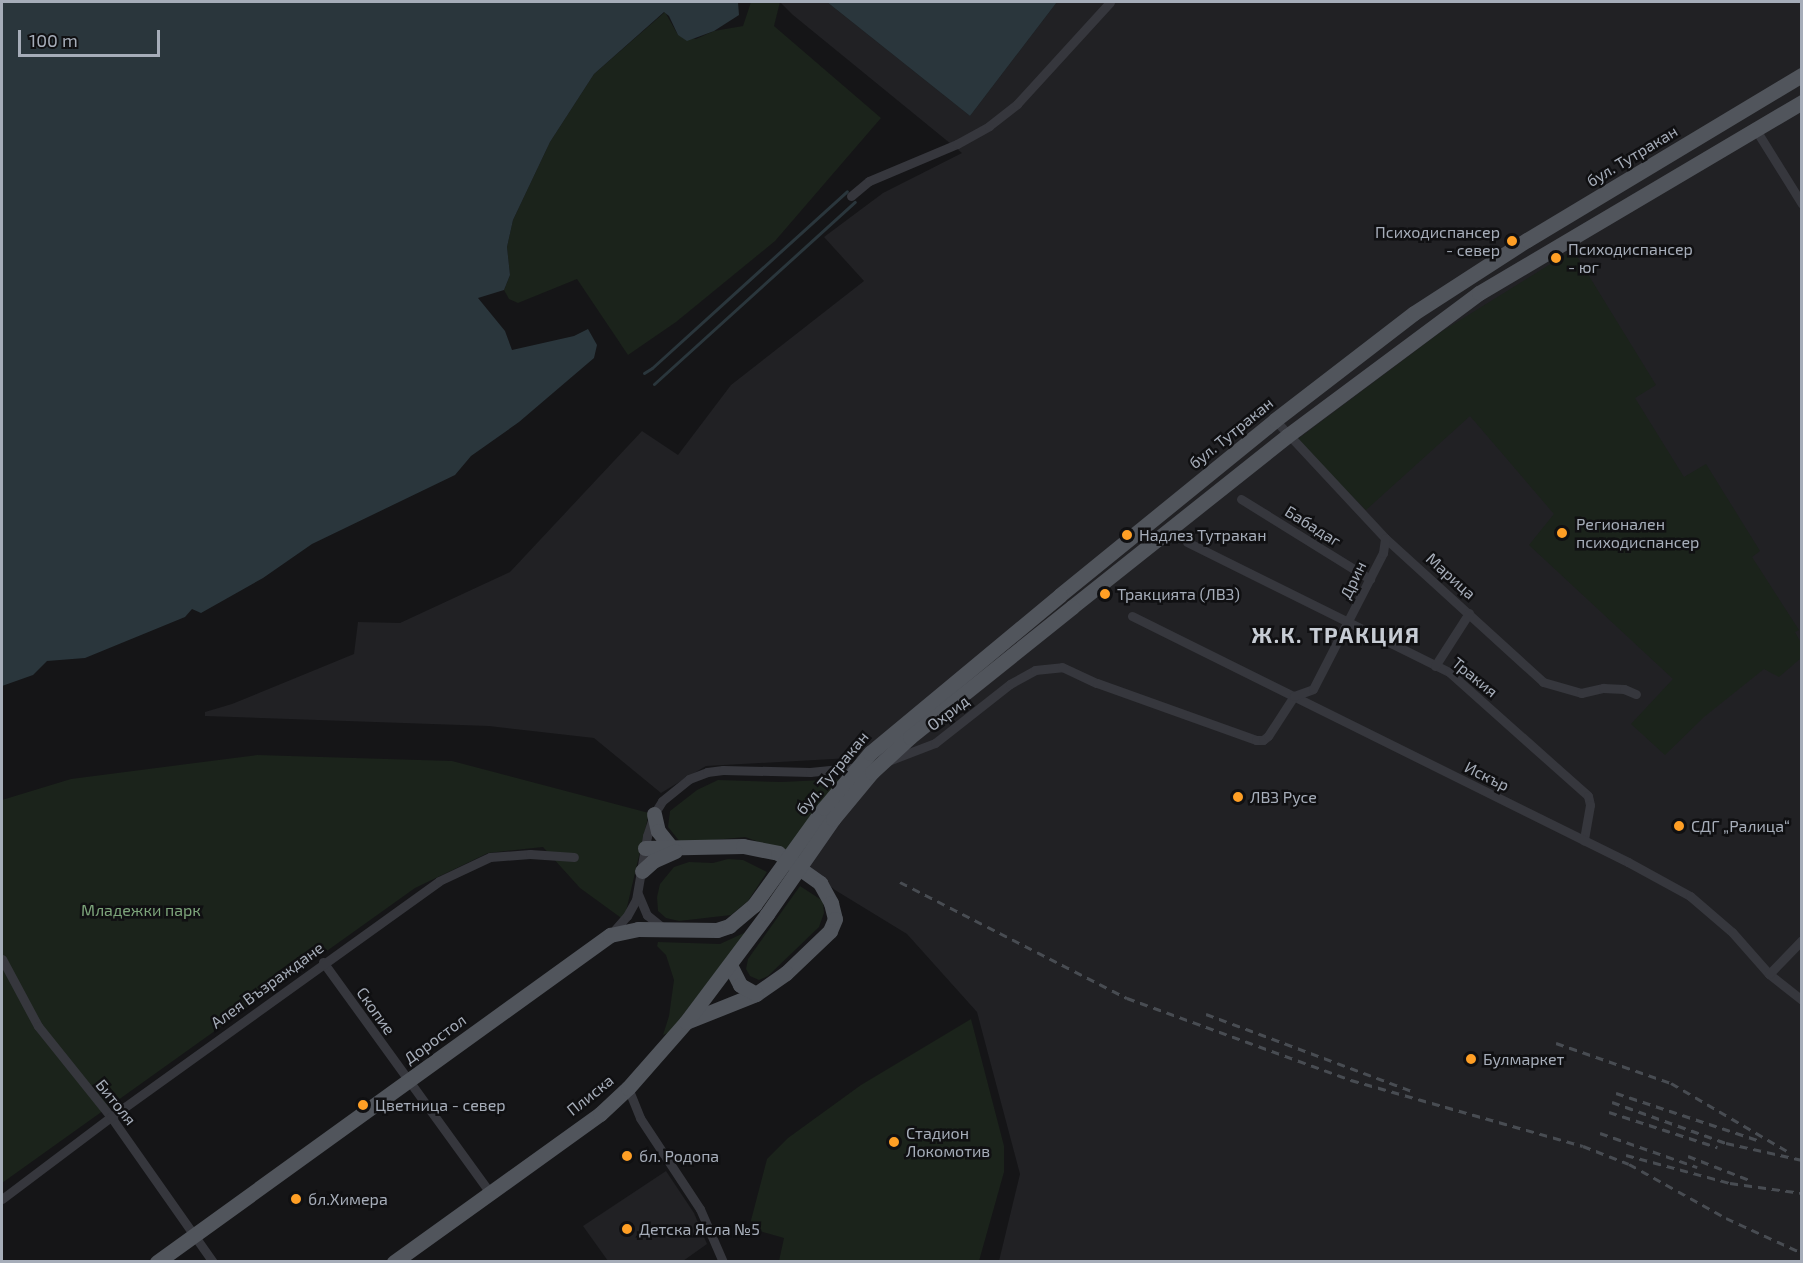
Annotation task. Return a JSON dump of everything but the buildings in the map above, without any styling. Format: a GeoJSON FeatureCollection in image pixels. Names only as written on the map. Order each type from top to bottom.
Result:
{"type":"FeatureCollection","features":[{"type":"Feature","properties":{"kind":"main road","name":"бул. Тутракан"},"geometry":{"type":"LineString","coordinates":[[754,905],[824,808],[870,753],[1275,420],[1437,297],[1802,75]]}},
{"type":"Feature","properties":{"kind":"main road"},"geometry":{"type":"LineString","coordinates":[[1759,101],[1771,121]]}},
{"type":"Feature","properties":{"kind":"main road","name":"бул. Тутракан"},"geometry":{"type":"LineString","coordinates":[[767,914],[833,819],[872,772],[910,737],[1287,436],[1479,293],[1802,102]]}},
{"type":"Feature","properties":{"kind":"main road"},"geometry":{"type":"LineString","coordinates":[[1744,110],[1756,130]]}},
{"type":"Feature","properties":{"kind":"main road"},"geometry":{"type":"LineString","coordinates":[[654,814],[658,831],[678,848]]}},
{"type":"Feature","properties":{"kind":"main road"},"geometry":{"type":"LineString","coordinates":[[645,848],[743,846],[778,853],[806,872],[827,892],[835,919],[830,931],[786,973],[756,994],[686,1022]]}},
{"type":"Feature","properties":{"kind":"main road"},"geometry":{"type":"LineString","coordinates":[[642,871],[678,848]]}},
{"type":"Feature","properties":{"kind":"main road","name":"Доростол"},"geometry":{"type":"LineString","coordinates":[[157,1262],[610,935],[638,929],[717,930],[729,926],[754,905]]}},
{"type":"Feature","properties":{"kind":"main road","name":"Плиска"},"geometry":{"type":"LineString","coordinates":[[394,1262],[600,1113],[628,1088],[686,1022],[767,914]]}},
{"type":"Feature","properties":{"kind":"main road"},"geometry":{"type":"LineString","coordinates":[[730,965],[740,985],[756,994]]}},
{"type":"Feature","properties":{"kind":"street"},"geometry":{"type":"LineString","coordinates":[[851,196],[869,181],[957,144],[989,126],[1017,104],[1110,2]]}},
{"type":"Feature","properties":{"kind":"street"},"geometry":{"type":"LineString","coordinates":[[1756,130],[1802,204]]}},
{"type":"Feature","properties":{"kind":"street","name":"Марица"},"geometry":{"type":"LineString","coordinates":[[1275,420],[1287,436],[1385,538],[1543,682],[1581,693],[1604,688],[1624,689],[1636,694]]}},
{"type":"Feature","properties":{"kind":"street","name":"Бабадаг"},"geometry":{"type":"LineString","coordinates":[[1241,499],[1370,579]]}},
{"type":"Feature","properties":{"kind":"street","name":"Дрин"},"geometry":{"type":"LineString","coordinates":[[1256,740],[1268,736],[1294,696],[1313,689],[1349,623],[1383,553],[1385,538]]}},
{"type":"Feature","properties":{"kind":"street","name":"Тракия"},"geometry":{"type":"LineString","coordinates":[[1187,543],[1449,672],[1588,796],[1590,805],[1584,840]]}},
{"type":"Feature","properties":{"kind":"street"},"geometry":{"type":"LineString","coordinates":[[1435,666],[1469,613]]}},
{"type":"Feature","properties":{"kind":"street","name":"Искър"},"geometry":{"type":"LineString","coordinates":[[1132,616],[1584,840],[1690,896],[1732,932],[1769,974],[1802,1000]]}},
{"type":"Feature","properties":{"kind":"street","name":"Охрид"},"geometry":{"type":"LineString","coordinates":[[610,935],[627,916],[638,894],[645,848],[654,814],[662,801],[689,779],[707,772],[723,770],[810,772],[895,759],[935,743],[1010,684],[1035,670],[1062,667],[1097,683],[1256,740]]}},
{"type":"Feature","properties":{"kind":"street","name":"Алея Възраждане"},"geometry":{"type":"LineString","coordinates":[[2,1199],[323,962],[456,871],[489,857],[530,854],[574,857]]}},
{"type":"Feature","properties":{"kind":"street"},"geometry":{"type":"LineString","coordinates":[[638,894],[647,915],[666,930]]}},
{"type":"Feature","properties":{"kind":"street"},"geometry":{"type":"LineString","coordinates":[[1769,974],[1802,940]]}},
{"type":"Feature","properties":{"kind":"street","name":"Битоля"},"geometry":{"type":"LineString","coordinates":[[2,959],[38,1026],[111,1117],[213,1262]]}},
{"type":"Feature","properties":{"kind":"street","name":"Скопие"},"geometry":{"type":"LineString","coordinates":[[323,962],[490,1193]]}},
{"type":"Feature","properties":{"kind":"street"},"geometry":{"type":"LineString","coordinates":[[628,1088],[640,1118],[700,1209],[723,1262]]}},
{"type":"Feature","properties":{"kind":"shaded area"},"geometry":{"type":"Polygon","coordinates":[[[2,2],[738,2],[739,15],[714,31],[687,41],[678,35],[669,16],[664,12],[594,74],[550,142],[513,220],[507,247],[510,275],[504,290],[478,298],[505,331],[512,350],[574,336],[588,329],[597,345],[594,358],[519,422],[471,456],[455,475],[312,544],[263,578],[201,613],[192,609],[185,617],[85,658],[47,661],[33,675],[2,686],[2,2]]]}},
{"type":"Feature","properties":{"kind":"shaded area"},"geometry":{"type":"Polygon","coordinates":[[[780,2],[827,2],[970,116],[1057,2],[1801,2],[1801,1261],[999,1261],[1020,1174],[977,1012],[907,934],[835,890],[789,854],[868,757],[706,766],[661,793],[594,738],[489,726],[205,716],[205,712],[232,704],[354,654],[358,622],[400,623],[510,572],[642,431],[678,455],[731,385],[864,281],[824,237],[883,193],[962,153],[780,2]]]}},
{"type":"Feature","properties":{"kind":"shaded area"},"geometry":{"type":"Polygon","coordinates":[[[827,2],[1057,2],[970,116],[827,2]]]}},
{"type":"Feature","properties":{"kind":"shaded area"},"geometry":{"type":"Polygon","coordinates":[[[666,1171],[694,1213],[707,1244],[683,1261],[608,1261],[583,1226],[666,1171]]]}},
{"type":"Feature","properties":{"kind":"green space"},"geometry":{"type":"Polygon","coordinates":[[[751,2],[780,2],[774,26],[881,118],[775,241],[676,322],[628,355],[577,279],[518,303],[509,299],[504,290],[510,275],[507,247],[513,220],[550,142],[594,74],[665,12],[678,35],[696,39],[714,31],[743,26],[751,2]]]}},
{"type":"Feature","properties":{"kind":"green space","name":"Регионален психодиспансер"},"geometry":{"type":"Polygon","coordinates":[[[1573,250],[1656,385],[1635,398],[1684,477],[1706,464],[1760,551],[1752,557],[1799,630],[1795,632],[1801,643],[1801,658],[1779,677],[1764,669],[1704,717],[1665,755],[1631,724],[1673,679],[1529,545],[1554,514],[1470,416],[1366,510],[1298,439],[1441,332],[1573,250]]]}},
{"type":"Feature","properties":{"kind":"green space","name":"Младежки парк"},"geometry":{"type":"Polygon","coordinates":[[[257,755],[452,761],[649,813],[624,920],[580,888],[543,847],[488,853],[415,888],[2,1183],[2,800],[71,779],[257,755]]]}},
{"type":"Feature","properties":{"kind":"green space"},"geometry":{"type":"Polygon","coordinates":[[[846,779],[787,852],[745,837],[681,843],[668,827],[670,811],[697,790],[718,780],[781,782],[846,779]]]}},
{"type":"Feature","properties":{"kind":"green space"},"geometry":{"type":"Polygon","coordinates":[[[728,859],[743,860],[767,872],[748,901],[731,915],[679,921],[666,918],[658,911],[657,897],[660,884],[674,867],[689,862],[713,863],[728,859]]]}},
{"type":"Feature","properties":{"kind":"green space"},"geometry":{"type":"Polygon","coordinates":[[[800,886],[823,901],[824,913],[819,927],[768,976],[759,980],[750,976],[746,969],[748,959],[800,886]]]}},
{"type":"Feature","properties":{"kind":"green space"},"geometry":{"type":"Polygon","coordinates":[[[746,932],[670,1032],[663,1035],[669,1016],[674,980],[666,955],[657,946],[658,942],[720,944],[746,932]]]}},
{"type":"Feature","properties":{"kind":"green space","name":"Стадион Локомотив"},"geometry":{"type":"Polygon","coordinates":[[[971,1019],[1004,1146],[1004,1172],[979,1261],[779,1261],[784,1238],[749,1228],[767,1159],[788,1138],[861,1085],[971,1019]]]}},
{"type":"Feature","properties":{"kind":"waterway"},"geometry":{"type":"LineString","coordinates":[[644,373],[847,191]]}},
{"type":"Feature","properties":{"kind":"waterway"},"geometry":{"type":"LineString","coordinates":[[654,384],[855,202]]}},
{"type":"Feature","properties":{"kind":"railway"},"geometry":{"type":"LineString","coordinates":[[900,882],[1127,998],[1351,1080],[1583,1146],[1629,1164],[1726,1218],[1802,1253]]}},
{"type":"Feature","properties":{"kind":"railway"},"geometry":{"type":"LineString","coordinates":[[1206,1014],[1412,1091]]}},
{"type":"Feature","properties":{"kind":"railway"},"geometry":{"type":"LineString","coordinates":[[1556,1043],[1671,1083],[1787,1151]]}},
{"type":"Feature","properties":{"kind":"railway"},"geometry":{"type":"LineString","coordinates":[[1616,1093],[1757,1140]]}},
{"type":"Feature","properties":{"kind":"railway"},"geometry":{"type":"LineString","coordinates":[[1612,1102],[1726,1143],[1802,1160]]}},
{"type":"Feature","properties":{"kind":"railway"},"geometry":{"type":"LineString","coordinates":[[1609,1112],[1717,1147]]}},
{"type":"Feature","properties":{"kind":"railway"},"geometry":{"type":"LineString","coordinates":[[1600,1133],[1697,1167]]}},
{"type":"Feature","properties":{"kind":"railway"},"geometry":{"type":"LineString","coordinates":[[1626,1155],[1730,1183],[1802,1193]]}},
{"type":"Feature","properties":{"kind":"railway"},"geometry":{"type":"LineString","coordinates":[[1688,1156],[1752,1181]]}},
{"type":"Feature","properties":{"kind":"place","name":"Психодиспансер - север"},"geometry":{"type":"Point","coordinates":[1512,241]}},
{"type":"Feature","properties":{"kind":"place","name":"Психодиспансер - юг"},"geometry":{"type":"Point","coordinates":[1556,258]}},
{"type":"Feature","properties":{"kind":"place","name":"Регионален психодиспансер"},"geometry":{"type":"Point","coordinates":[1562,533]}},
{"type":"Feature","properties":{"kind":"place","name":"Надлез Тутракан"},"geometry":{"type":"Point","coordinates":[1127,535]}},
{"type":"Feature","properties":{"kind":"place","name":"Тракцията (ЛВЗ)"},"geometry":{"type":"Point","coordinates":[1105,594]}},
{"type":"Feature","properties":{"kind":"place","name":"ЛВЗ Русе"},"geometry":{"type":"Point","coordinates":[1238,797]}},
{"type":"Feature","properties":{"kind":"place","name":"СДГ „Ралица“"},"geometry":{"type":"Point","coordinates":[1679,826]}},
{"type":"Feature","properties":{"kind":"place","name":"Булмаркет"},"geometry":{"type":"Point","coordinates":[1471,1059]}},
{"type":"Feature","properties":{"kind":"place","name":"Цветница - север"},"geometry":{"type":"Point","coordinates":[363,1105]}},
{"type":"Feature","properties":{"kind":"place","name":"Стадион Локомотив"},"geometry":{"type":"Point","coordinates":[894,1142]}},
{"type":"Feature","properties":{"kind":"place","name":"бл. Родопа"},"geometry":{"type":"Point","coordinates":[627,1156]}},
{"type":"Feature","properties":{"kind":"place","name":"бл.Химера"},"geometry":{"type":"Point","coordinates":[296,1199]}},
{"type":"Feature","properties":{"kind":"place","name":"Детска Ясла №5"},"geometry":{"type":"Point","coordinates":[627,1229]}},
{"type":"Feature","properties":{"kind":"district","name":"Ж.К. ТРАКЦИЯ"},"geometry":{"type":"Point","coordinates":[1336,635]}}]}
